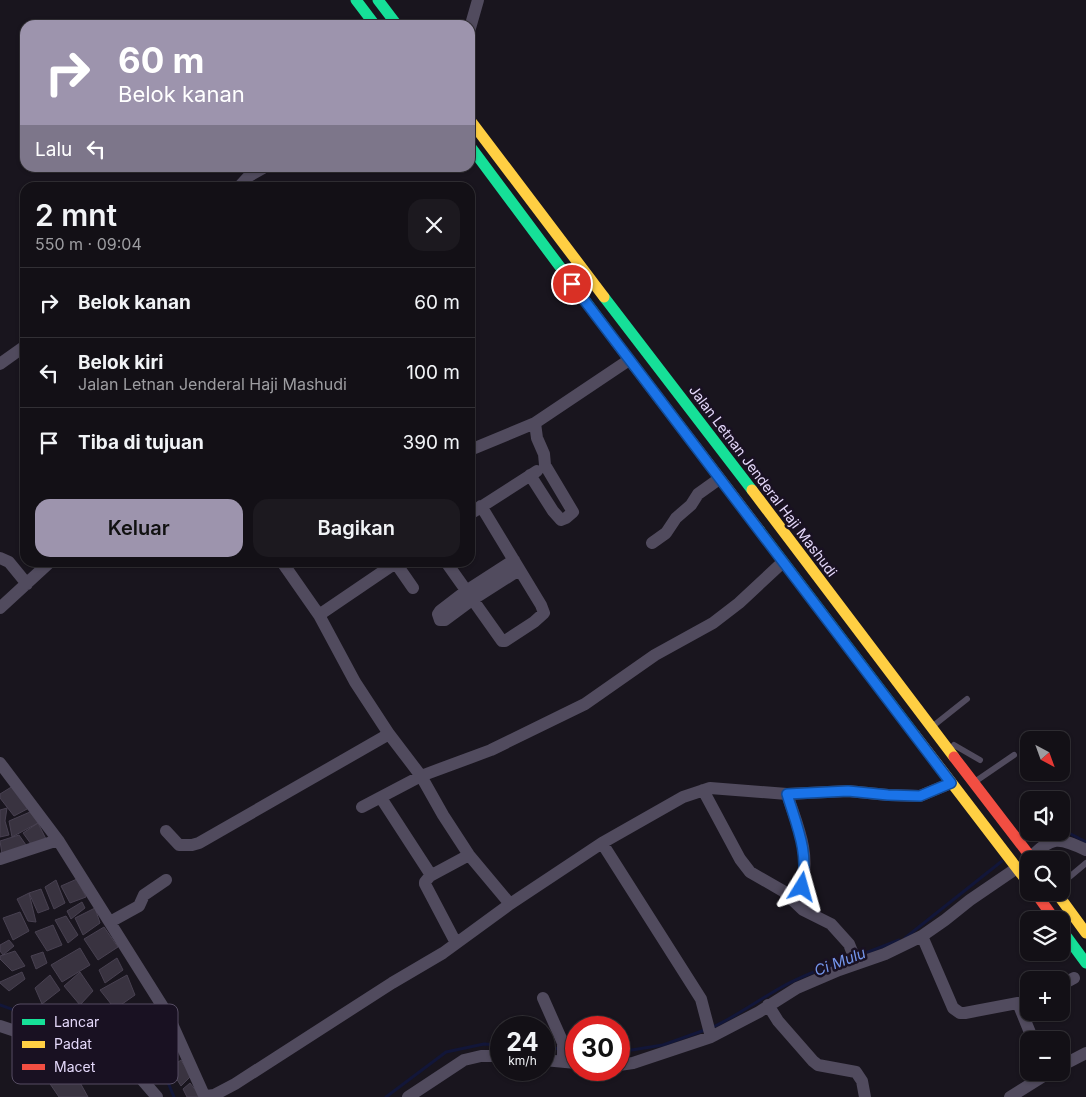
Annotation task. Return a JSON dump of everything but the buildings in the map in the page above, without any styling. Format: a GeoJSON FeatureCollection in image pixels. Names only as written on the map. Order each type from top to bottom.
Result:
{"type":"FeatureCollection","features":[{"type":"Feature","properties":{"kind":"main road"},"geometry":{"type":"LineString","coordinates":[[356,0],[371,20]]}},
{"type":"Feature","properties":{"kind":"main road"},"geometry":{"type":"LineString","coordinates":[[378,0],[393,20]]}},
{"type":"Feature","properties":{"kind":"main road","name":"Jalan Letnan Jenderal Haji Mashudi"},"geometry":{"type":"LineString","coordinates":[[475,127],[771,518],[948,746],[1027,851]]}},
{"type":"Feature","properties":{"kind":"main road"},"geometry":{"type":"LineString","coordinates":[[475,153],[719,479],[1020,872]]}},
{"type":"Feature","properties":{"kind":"main road"},"geometry":{"type":"LineString","coordinates":[[1070,912],[1086,934]]}},
{"type":"Feature","properties":{"kind":"main road"},"geometry":{"type":"LineString","coordinates":[[1070,941],[1086,963]]}},
{"type":"Feature","properties":{"kind":"street"},"geometry":{"type":"LineString","coordinates":[[472,20],[478,0]]}},
{"type":"Feature","properties":{"kind":"street"},"geometry":{"type":"LineString","coordinates":[[244,182],[256,172]]}},
{"type":"Feature","properties":{"kind":"street"},"geometry":{"type":"LineString","coordinates":[[0,364],[20,350]]}},
{"type":"Feature","properties":{"kind":"street"},"geometry":{"type":"LineString","coordinates":[[475,448],[535,423],[629,360]]}},
{"type":"Feature","properties":{"kind":"street"},"geometry":{"type":"LineString","coordinates":[[530,475],[561,520],[573,512],[545,465],[544,454],[537,438],[535,423]]}},
{"type":"Feature","properties":{"kind":"street"},"geometry":{"type":"LineString","coordinates":[[449,567],[503,641],[534,622],[544,613],[516,565],[475,510],[545,465]]}},
{"type":"Feature","properties":{"kind":"street"},"geometry":{"type":"LineString","coordinates":[[652,543],[666,533],[676,518],[691,505],[698,494],[719,479]]}},
{"type":"Feature","properties":{"kind":"street"},"geometry":{"type":"LineString","coordinates":[[0,558],[9,562],[27,584]]}},
{"type":"Feature","properties":{"kind":"street"},"geometry":{"type":"LineString","coordinates":[[362,807],[421,776],[491,750],[584,704],[655,655],[713,623],[739,603],[783,562]]}},
{"type":"Feature","properties":{"kind":"street"},"geometry":{"type":"LineString","coordinates":[[469,595],[516,565]]}},
{"type":"Feature","properties":{"kind":"street"},"geometry":{"type":"LineString","coordinates":[[0,608],[45,567]]}},
{"type":"Feature","properties":{"kind":"street"},"geometry":{"type":"LineString","coordinates":[[285,567],[319,615],[355,682],[389,734],[421,776],[469,855],[510,904]]}},
{"type":"Feature","properties":{"kind":"street"},"geometry":{"type":"LineString","coordinates":[[319,615],[390,567]]}},
{"type":"Feature","properties":{"kind":"street"},"geometry":{"type":"LineString","coordinates":[[399,567],[413,588]]}},
{"type":"Feature","properties":{"kind":"street"},"geometry":{"type":"LineString","coordinates":[[166,831],[179,845],[199,843],[389,734]]}},
{"type":"Feature","properties":{"kind":"street"},"geometry":{"type":"LineString","coordinates":[[0,763],[58,840],[161,1004]]}},
{"type":"Feature","properties":{"kind":"street"},"geometry":{"type":"LineString","coordinates":[[179,1040],[203,1093],[207,1096],[214,1095],[235,1084],[456,943],[510,904],[602,843],[666,805],[703,790],[710,788],[734,789],[787,794],[848,791],[920,796],[951,783]]}},
{"type":"Feature","properties":{"kind":"street"},"geometry":{"type":"LineString","coordinates":[[703,790],[740,859],[750,872],[783,891],[803,910],[831,924],[844,938],[855,958]]}},
{"type":"Feature","properties":{"kind":"street"},"geometry":{"type":"LineString","coordinates":[[787,794],[805,854],[805,871],[802,887]]}},
{"type":"Feature","properties":{"kind":"street"},"geometry":{"type":"LineString","coordinates":[[381,798],[430,876]]}},
{"type":"Feature","properties":{"kind":"street"},"geometry":{"type":"LineString","coordinates":[[1037,851],[1056,839],[1064,840],[1086,850]]}},
{"type":"Feature","properties":{"kind":"street"},"geometry":{"type":"LineString","coordinates":[[0,859],[58,840]]}},
{"type":"Feature","properties":{"kind":"street"},"geometry":{"type":"LineString","coordinates":[[602,843],[695,988],[706,1012],[711,1033]]}},
{"type":"Feature","properties":{"kind":"street"},"geometry":{"type":"LineString","coordinates":[[456,943],[425,882],[430,876],[469,855]]}},
{"type":"Feature","properties":{"kind":"street"},"geometry":{"type":"LineString","coordinates":[[630,1063],[711,1033],[764,1008],[797,988],[855,958],[885,954],[922,936],[1016,867]]}},
{"type":"Feature","properties":{"kind":"street"},"geometry":{"type":"LineString","coordinates":[[110,922],[139,906],[144,895],[166,880]]}},
{"type":"Feature","properties":{"kind":"street"},"geometry":{"type":"LineString","coordinates":[[922,936],[956,1011],[965,1013],[1020,1001]]}},
{"type":"Feature","properties":{"kind":"street"},"geometry":{"type":"LineString","coordinates":[[1070,980],[1074,978]]}},
{"type":"Feature","properties":{"kind":"street"},"geometry":{"type":"LineString","coordinates":[[544,998],[563,1053],[555,1056]]}},
{"type":"Feature","properties":{"kind":"street"},"geometry":{"type":"LineString","coordinates":[[764,1008],[778,1021],[813,1062],[818,1065],[856,1072],[862,1082],[865,1097]]}},
{"type":"Feature","properties":{"kind":"street"},"geometry":{"type":"LineString","coordinates":[[0,1026],[12,1030]]}},
{"type":"Feature","properties":{"kind":"street"},"geometry":{"type":"LineString","coordinates":[[1070,1061],[1086,1053]]}},
{"type":"Feature","properties":{"kind":"street"},"geometry":{"type":"LineString","coordinates":[[408,1097],[464,1060],[490,1056]]}},
{"type":"Feature","properties":{"kind":"street"},"geometry":{"type":"LineString","coordinates":[[1010,1097],[1035,1081]]}},
{"type":"Feature","properties":{"kind":"street"},"geometry":{"type":"LineString","coordinates":[[146,1084],[158,1097]]}},
{"type":"Feature","properties":{"kind":"lane"},"geometry":{"type":"LineString","coordinates":[[932,726],[967,699]]}},
{"type":"Feature","properties":{"kind":"lane"},"geometry":{"type":"LineString","coordinates":[[948,746],[956,745],[980,760]]}},
{"type":"Feature","properties":{"kind":"lane"},"geometry":{"type":"LineString","coordinates":[[975,782],[1014,755]]}},
{"type":"Feature","properties":{"kind":"lane"},"geometry":{"type":"LineString","coordinates":[[1070,876],[1086,863]]}},
{"type":"Feature","properties":{"kind":"waterway","name":"Ci Mulu"},"geometry":{"type":"LineString","coordinates":[[1070,834],[1086,842]]}},
{"type":"Feature","properties":{"kind":"waterway","name":"Ci Mulu"},"geometry":{"type":"LineString","coordinates":[[905,938],[1002,861]]}},
{"type":"Feature","properties":{"kind":"waterway","name":"Ci Mulu"},"geometry":{"type":"LineString","coordinates":[[858,956],[899,940]]}},
{"type":"Feature","properties":{"kind":"waterway","name":"Ci Mulu"},"geometry":{"type":"LineString","coordinates":[[713,1027],[789,983],[852,958]]}},
{"type":"Feature","properties":{"kind":"waterway","name":"Ci Mulu"},"geometry":{"type":"LineString","coordinates":[[0,1005],[12,1009]]}},
{"type":"Feature","properties":{"kind":"waterway","name":"Ci Mulu"},"geometry":{"type":"LineString","coordinates":[[630,1050],[663,1045],[705,1030]]}},
{"type":"Feature","properties":{"kind":"waterway","name":"Ci Mulu"},"geometry":{"type":"LineString","coordinates":[[386,1097],[446,1052],[490,1044]]}},
{"type":"Feature","properties":{"kind":"waterway","name":"Ci Mulu"},"geometry":{"type":"LineString","coordinates":[[555,1048],[561,1049]]}},
{"type":"Feature","properties":{"kind":"waterway","name":"Ci Mulu"},"geometry":{"type":"LineString","coordinates":[[169,1084],[174,1097]]}},
{"type":"Feature","properties":{"kind":"traffic: fast"},"geometry":{"type":"LineString","coordinates":[[356,0],[371,20]]}},
{"type":"Feature","properties":{"kind":"traffic: fast"},"geometry":{"type":"LineString","coordinates":[[378,0],[393,20]]}},
{"type":"Feature","properties":{"kind":"traffic: fast"},"geometry":{"type":"LineString","coordinates":[[475,153],[616,342]]}},
{"type":"Feature","properties":{"kind":"traffic: fast"},"geometry":{"type":"LineString","coordinates":[[604,297],[752,490]]}},
{"type":"Feature","properties":{"kind":"traffic: fast"},"geometry":{"type":"LineString","coordinates":[[760,531],[915,735]]}},
{"type":"Feature","properties":{"kind":"traffic: fast"},"geometry":{"type":"LineString","coordinates":[[1070,941],[1086,963]]}},
{"type":"Feature","properties":{"kind":"traffic: slow"},"geometry":{"type":"LineString","coordinates":[[475,127],[604,297]]}},
{"type":"Feature","properties":{"kind":"traffic: slow"},"geometry":{"type":"LineString","coordinates":[[616,342],[760,531]]}},
{"type":"Feature","properties":{"kind":"traffic: slow"},"geometry":{"type":"LineString","coordinates":[[752,490],[954,757]]}},
{"type":"Feature","properties":{"kind":"traffic: slow"},"geometry":{"type":"LineString","coordinates":[[915,735],[1020,872]]}},
{"type":"Feature","properties":{"kind":"traffic: slow"},"geometry":{"type":"LineString","coordinates":[[1063,901],[1086,933]]}},
{"type":"Feature","properties":{"kind":"traffic: jam"},"geometry":{"type":"LineString","coordinates":[[954,757],[1026,851]]}},
{"type":"Feature","properties":{"kind":"traffic: jam"},"geometry":{"type":"LineString","coordinates":[[1041,901],[1049,911]]}},
{"type":"Feature","properties":{"kind":"route"},"geometry":{"type":"LineString","coordinates":[[572,284],[951,783],[926,795],[912,797],[848,791],[787,794],[805,854],[805,871],[802,887]]}}]}
